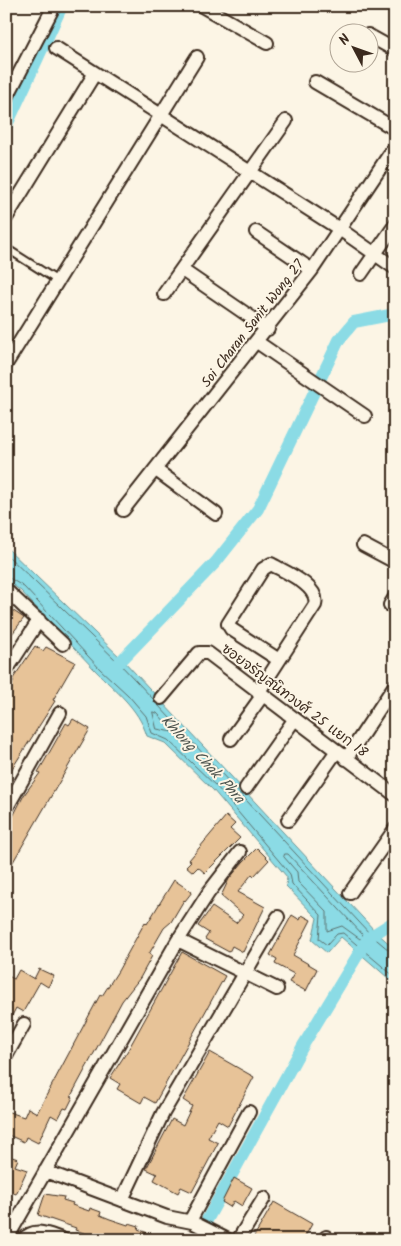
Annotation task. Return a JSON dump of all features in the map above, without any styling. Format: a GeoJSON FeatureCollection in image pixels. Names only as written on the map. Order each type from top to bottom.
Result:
{"type":"FeatureCollection","features":[{"type":"Feature","properties":{"kind":"street"},"geometry":{"type":"LineString","coordinates":[[6,99],[54,6]]}},
{"type":"Feature","properties":{"kind":"street"},"geometry":{"type":"LineString","coordinates":[[209,8],[267,43]]}},
{"type":"Feature","properties":{"kind":"street"},"geometry":{"type":"LineString","coordinates":[[378,40],[395,50]]}},
{"type":"Feature","properties":{"kind":"street"},"geometry":{"type":"LineString","coordinates":[[56,48],[341,230],[395,268]]}},
{"type":"Feature","properties":{"kind":"street"},"geometry":{"type":"LineString","coordinates":[[6,364],[197,57]]}},
{"type":"Feature","properties":{"kind":"street"},"geometry":{"type":"LineString","coordinates":[[6,218],[95,73]]}},
{"type":"Feature","properties":{"kind":"street"},"geometry":{"type":"LineString","coordinates":[[315,82],[395,129]]}},
{"type":"Feature","properties":{"kind":"street"},"geometry":{"type":"LineString","coordinates":[[164,294],[286,120]]}},
{"type":"Feature","properties":{"kind":"street","name":"Soi Charan Sanit Wong 27"},"geometry":{"type":"LineString","coordinates":[[123,510],[268,329],[341,230],[395,146]]}},
{"type":"Feature","properties":{"kind":"street"},"geometry":{"type":"LineString","coordinates":[[361,274],[395,225]]}},
{"type":"Feature","properties":{"kind":"street"},"geometry":{"type":"LineString","coordinates":[[256,232],[312,270]]}},
{"type":"Feature","properties":{"kind":"street"},"geometry":{"type":"LineString","coordinates":[[182,270],[268,329]]}},
{"type":"Feature","properties":{"kind":"street"},"geometry":{"type":"LineString","coordinates":[[257,342],[365,416]]}},
{"type":"Feature","properties":{"kind":"street"},"geometry":{"type":"LineString","coordinates":[[156,470],[216,514]]}},
{"type":"Feature","properties":{"kind":"street"},"geometry":{"type":"LineString","coordinates":[[363,545],[395,562]]}},
{"type":"Feature","properties":{"kind":"street"},"geometry":{"type":"LineString","coordinates":[[232,739],[315,605],[315,594],[298,580],[271,564],[263,569],[228,624],[231,629],[280,660]]}},
{"type":"Feature","properties":{"kind":"street"},"geometry":{"type":"LineString","coordinates":[[6,590],[63,644]]}},
{"type":"Feature","properties":{"kind":"street"},"geometry":{"type":"LineString","coordinates":[[6,671],[39,620]]}},
{"type":"Feature","properties":{"kind":"street","name":"ซอยจรัญสนิทวงศ์ 25 แยก 18"},"geometry":{"type":"LineString","coordinates":[[161,698],[199,652],[203,651],[395,795]]}},
{"type":"Feature","properties":{"kind":"street"},"geometry":{"type":"LineString","coordinates":[[288,820],[395,685]]}},
{"type":"Feature","properties":{"kind":"street"},"geometry":{"type":"LineString","coordinates":[[8,801],[60,713]]}},
{"type":"Feature","properties":{"kind":"street"},"geometry":{"type":"LineString","coordinates":[[246,788],[294,720]]}},
{"type":"Feature","properties":{"kind":"street"},"geometry":{"type":"LineString","coordinates":[[350,893],[395,829]]}},
{"type":"Feature","properties":{"kind":"street"},"geometry":{"type":"LineString","coordinates":[[6,1240],[178,940],[209,892],[240,852]]}},
{"type":"Feature","properties":{"kind":"street"},"geometry":{"type":"LineString","coordinates":[[122,1200],[163,1113],[278,917]]}},
{"type":"Feature","properties":{"kind":"street"},"geometry":{"type":"LineString","coordinates":[[178,940],[277,989]]}},
{"type":"Feature","properties":{"kind":"street"},"geometry":{"type":"LineString","coordinates":[[6,1056],[24,1024]]}},
{"type":"Feature","properties":{"kind":"street"},"geometry":{"type":"LineString","coordinates":[[191,1222],[249,1112]]}},
{"type":"Feature","properties":{"kind":"street"},"geometry":{"type":"LineString","coordinates":[[45,1170],[122,1200],[167,1216],[191,1222],[228,1240]]}},
{"type":"Feature","properties":{"kind":"street"},"geometry":{"type":"LineString","coordinates":[[238,1240],[264,1198]]}},
{"type":"Feature","properties":{"kind":"street"},"geometry":{"type":"LineString","coordinates":[[23,1240],[30,1233],[38,1231],[64,1240]]}},
{"type":"Feature","properties":{"kind":"lane"},"geometry":{"type":"LineString","coordinates":[[6,248],[58,281]]}},
{"type":"Feature","properties":{"kind":"water","name":"Khlong Chak Phra"},"geometry":{"type":"Polygon","coordinates":[[[6,547],[123,660],[375,931],[395,949],[395,984],[341,937],[327,953],[312,940],[317,918],[286,886],[287,877],[213,790],[165,743],[147,736],[138,716],[125,700],[21,591],[6,580],[6,547]]]}},
{"type":"Feature","properties":{"kind":"building"},"geometry":{"type":"Polygon","coordinates":[[[6,606],[24,618],[6,642],[6,606]]]}},
{"type":"Feature","properties":{"kind":"building"},"geometry":{"type":"Polygon","coordinates":[[[35,646],[43,651],[46,647],[75,662],[53,700],[55,701],[6,778],[6,694],[14,681],[12,680],[35,646]]]}},
{"type":"Feature","properties":{"kind":"building"},"geometry":{"type":"Polygon","coordinates":[[[73,719],[90,729],[6,874],[6,830],[24,795],[40,773],[38,772],[66,723],[69,725],[73,719]]]}},
{"type":"Feature","properties":{"kind":"building"},"geometry":{"type":"Polygon","coordinates":[[[226,816],[235,824],[230,829],[240,838],[205,873],[198,867],[193,872],[186,866],[191,861],[189,860],[226,816]]]}},
{"type":"Feature","properties":{"kind":"building"},"geometry":{"type":"Polygon","coordinates":[[[257,848],[269,860],[254,876],[252,874],[238,892],[265,907],[243,952],[232,946],[229,952],[205,939],[209,933],[198,926],[212,907],[236,923],[243,915],[221,896],[229,879],[257,848]]]}},
{"type":"Feature","properties":{"kind":"building"},"geometry":{"type":"Polygon","coordinates":[[[174,880],[192,892],[184,900],[171,922],[164,928],[149,954],[152,956],[140,978],[122,1001],[71,1096],[73,1097],[67,1109],[64,1108],[58,1119],[51,1115],[38,1143],[26,1137],[24,1142],[6,1134],[6,1111],[24,1117],[28,1108],[37,1113],[100,995],[102,996],[145,922],[147,924],[174,880]]]}},
{"type":"Feature","properties":{"kind":"building"},"geometry":{"type":"Polygon","coordinates":[[[292,915],[300,920],[302,915],[311,920],[293,955],[317,969],[306,991],[289,982],[294,974],[275,964],[277,959],[270,955],[292,915]]]}},
{"type":"Feature","properties":{"kind":"building"},"geometry":{"type":"Polygon","coordinates":[[[182,952],[225,976],[155,1103],[144,1097],[141,1103],[117,1089],[120,1084],[110,1078],[128,1050],[182,952]]]}},
{"type":"Feature","properties":{"kind":"building"},"geometry":{"type":"Polygon","coordinates":[[[39,969],[54,976],[48,987],[40,982],[23,1012],[16,1008],[6,1027],[6,975],[14,979],[19,970],[34,979],[39,969]]]}},
{"type":"Feature","properties":{"kind":"building"},"geometry":{"type":"Polygon","coordinates":[[[210,1052],[254,1077],[228,1126],[218,1120],[208,1138],[218,1143],[192,1192],[181,1187],[178,1193],[154,1180],[157,1174],[146,1169],[172,1119],[183,1125],[192,1106],[183,1100],[210,1052]]]}},
{"type":"Feature","properties":{"kind":"building"},"geometry":{"type":"Polygon","coordinates":[[[6,1155],[18,1159],[15,1166],[27,1170],[16,1194],[6,1190],[6,1155]]]}},
{"type":"Feature","properties":{"kind":"building"},"geometry":{"type":"Polygon","coordinates":[[[234,1178],[252,1188],[242,1206],[234,1201],[230,1207],[222,1202],[234,1178]]]}},
{"type":"Feature","properties":{"kind":"building"},"geometry":{"type":"Polygon","coordinates":[[[45,1194],[64,1197],[63,1200],[73,1203],[72,1205],[89,1211],[90,1208],[101,1212],[100,1215],[110,1219],[128,1225],[129,1223],[139,1226],[138,1229],[164,1240],[105,1240],[75,1230],[76,1228],[38,1215],[45,1194]]]}},
{"type":"Feature","properties":{"kind":"building"},"geometry":{"type":"Polygon","coordinates":[[[274,1202],[312,1224],[303,1240],[252,1240],[274,1202]]]}},
{"type":"Feature","properties":{"kind":"waterway"},"geometry":{"type":"LineString","coordinates":[[6,127],[62,6]]}},
{"type":"Feature","properties":{"kind":"waterway"},"geometry":{"type":"LineString","coordinates":[[116,666],[216,562],[258,509],[339,340],[354,322],[395,314]]}},
{"type":"Feature","properties":{"kind":"waterway"},"geometry":{"type":"LineString","coordinates":[[196,1240],[304,1044],[368,938],[395,921]]}}]}
